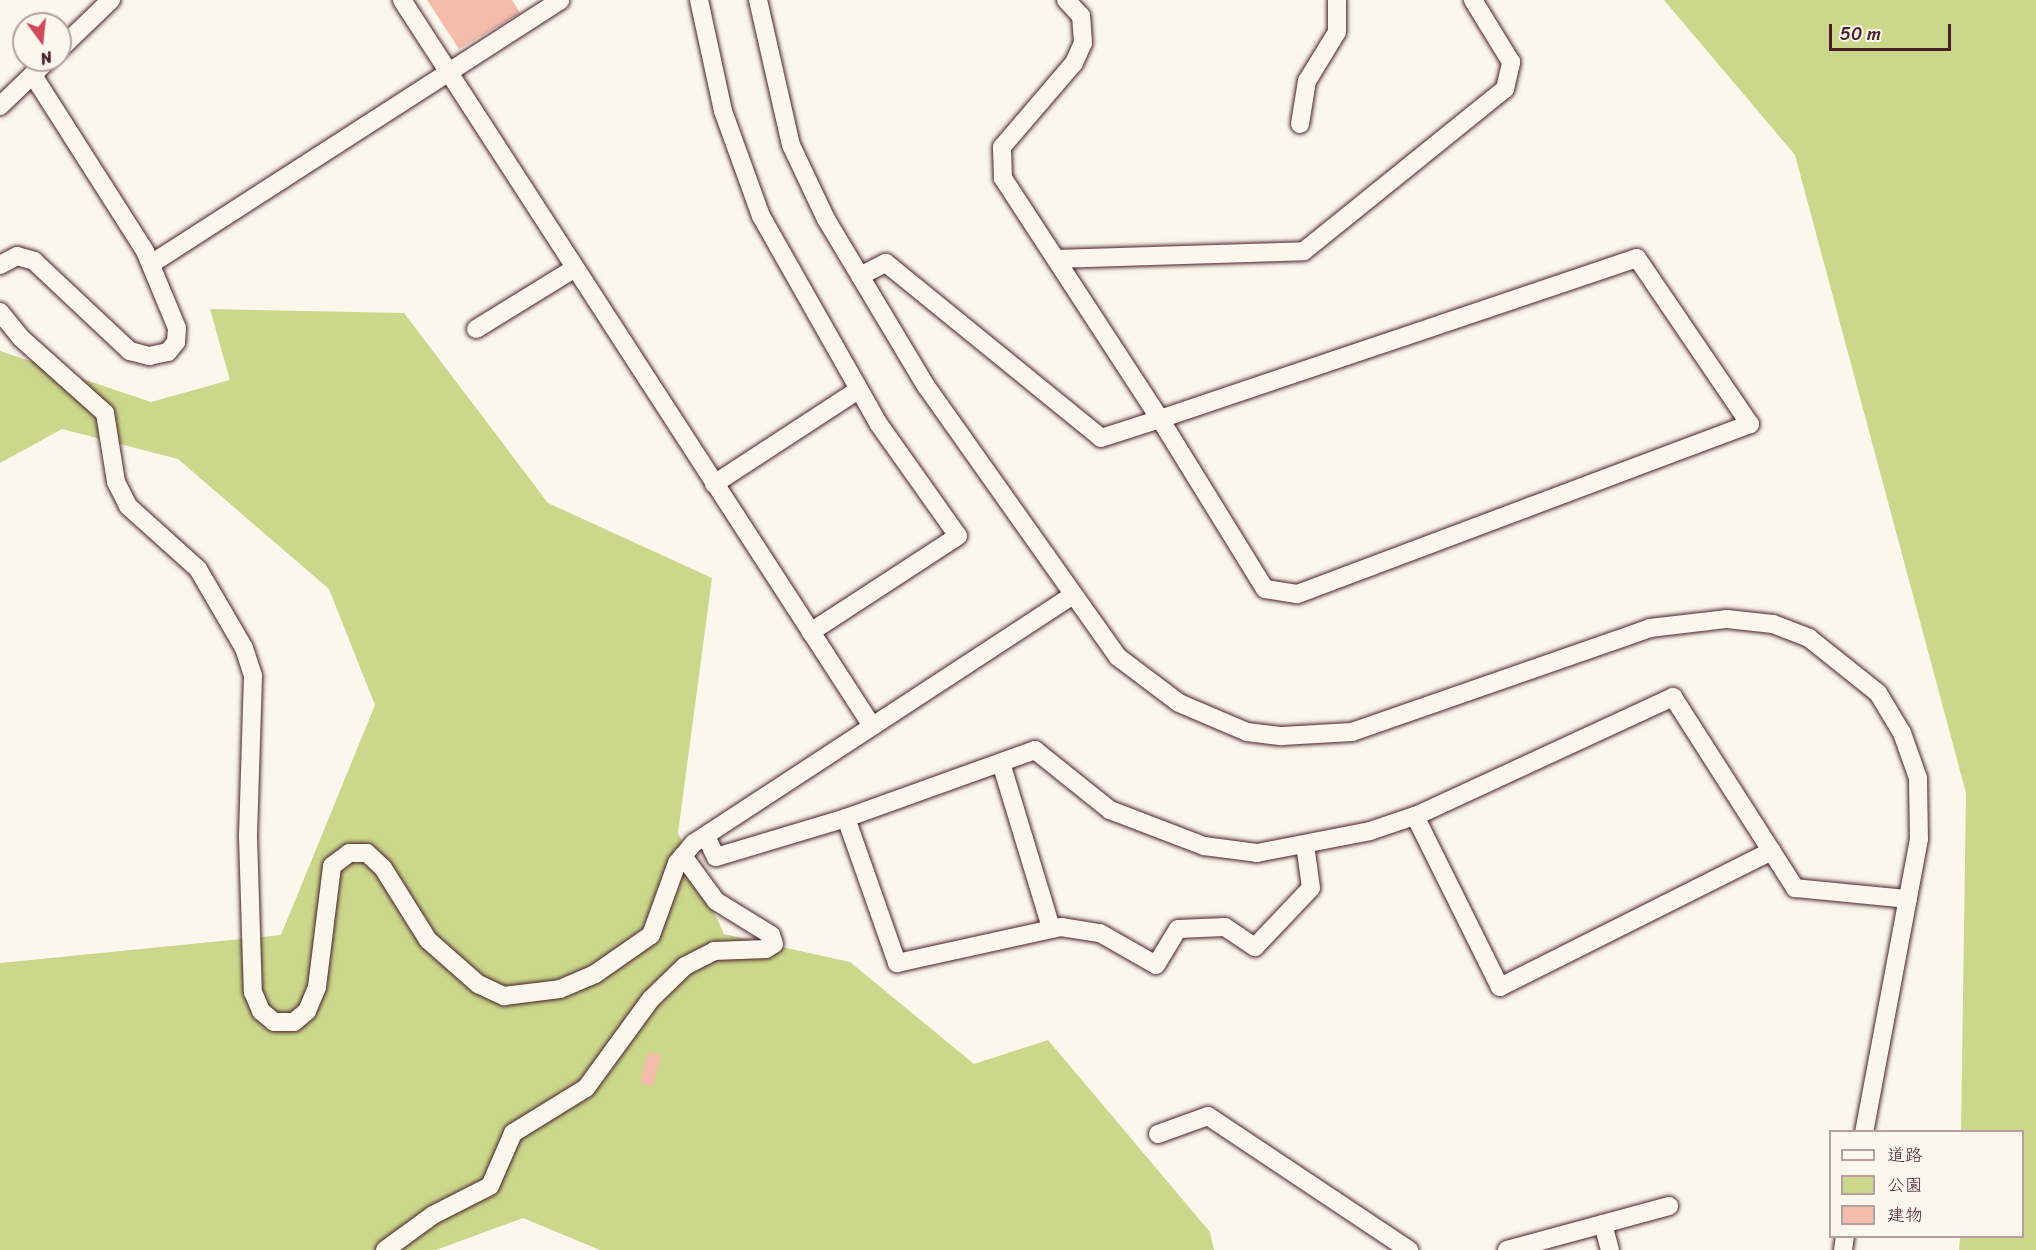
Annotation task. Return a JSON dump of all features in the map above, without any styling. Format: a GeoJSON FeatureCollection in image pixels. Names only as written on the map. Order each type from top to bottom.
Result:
{"type":"FeatureCollection","features":[{"type":"Feature","properties":{"kind":"street"},"geometry":{"type":"LineString","coordinates":[[72,37],[111,0]]}},
{"type":"Feature","properties":{"kind":"street"},"geometry":{"type":"LineString","coordinates":[[402,0],[872,726]]}},
{"type":"Feature","properties":{"kind":"street"},"geometry":{"type":"LineString","coordinates":[[151,264],[560,0]]}},
{"type":"Feature","properties":{"kind":"street"},"geometry":{"type":"LineString","coordinates":[[699,0],[723,111],[744,175],[786,266],[858,390],[958,536],[811,632]]}},
{"type":"Feature","properties":{"kind":"street"},"geometry":{"type":"LineString","coordinates":[[758,0],[791,145],[860,276],[926,386],[1073,595],[1118,657],[1148,683],[1216,723],[1282,736],[1352,732],[1385,723],[1650,628],[1727,619],[1773,624],[1809,638],[1845,662],[1878,693],[1902,734],[1918,778],[1919,839],[1864,1130]]}},
{"type":"Feature","properties":{"kind":"street"},"geometry":{"type":"LineString","coordinates":[[860,276],[886,263],[1101,438],[1160,419],[1637,258],[1750,424],[1297,594],[1279,594],[1265,588],[1160,419],[1056,259],[999,164],[1015,129],[1074,63],[1083,43],[1083,22],[1066,0]]}},
{"type":"Feature","properties":{"kind":"street"},"geometry":{"type":"LineString","coordinates":[[1300,124],[1307,81],[1337,33],[1337,0]]}},
{"type":"Feature","properties":{"kind":"street"},"geometry":{"type":"LineString","coordinates":[[1056,259],[1304,251],[1505,89],[1511,62],[1473,0]]}},
{"type":"Feature","properties":{"kind":"street"},"geometry":{"type":"LineString","coordinates":[[0,106],[36,72]]}},
{"type":"Feature","properties":{"kind":"street"},"geometry":{"type":"LineString","coordinates":[[0,266],[17,256],[34,261],[112,338],[149,356],[168,352],[176,342],[177,328],[151,264],[33,75]]}},
{"type":"Feature","properties":{"kind":"street"},"geometry":{"type":"LineString","coordinates":[[476,329],[575,268]]}},
{"type":"Feature","properties":{"kind":"street"},"geometry":{"type":"LineString","coordinates":[[0,312],[21,338],[105,413],[116,482],[128,507],[198,569],[243,648],[253,676],[248,837],[253,992],[261,1011],[274,1022],[294,1022],[307,1011],[317,987],[332,866],[349,853],[367,852],[388,875],[428,940],[478,984],[504,996],[560,989],[595,974],[651,935],[683,856],[706,836],[1073,595]]}},
{"type":"Feature","properties":{"kind":"street"},"geometry":{"type":"LineString","coordinates":[[714,484],[858,390]]}},
{"type":"Feature","properties":{"kind":"street"},"geometry":{"type":"LineString","coordinates":[[706,836],[716,857],[846,818],[1035,750],[1110,810],[1204,846],[1257,853],[1305,844],[1415,816],[1673,697],[1795,888],[1907,899]]}},
{"type":"Feature","properties":{"kind":"street"},"geometry":{"type":"LineString","coordinates":[[1001,763],[1051,928]]}},
{"type":"Feature","properties":{"kind":"street"},"geometry":{"type":"LineString","coordinates":[[1415,816],[1500,987],[1772,851]]}},
{"type":"Feature","properties":{"kind":"street"},"geometry":{"type":"LineString","coordinates":[[846,818],[897,963],[1051,928],[1100,933],[1156,965],[1178,929],[1225,927],[1255,947],[1311,888],[1305,844]]}},
{"type":"Feature","properties":{"kind":"street"},"geometry":{"type":"LineString","coordinates":[[385,1250],[433,1215],[490,1186],[513,1133],[586,1088],[651,999],[685,966],[714,951],[774,944],[771,935],[716,901],[683,856]]}},
{"type":"Feature","properties":{"kind":"street"},"geometry":{"type":"LineString","coordinates":[[1158,1134],[1208,1116],[1409,1250]]}},
{"type":"Feature","properties":{"kind":"street"},"geometry":{"type":"LineString","coordinates":[[1507,1250],[1669,1206]]}},
{"type":"Feature","properties":{"kind":"street"},"geometry":{"type":"LineString","coordinates":[[1604,1224],[1610,1250]]}},
{"type":"Feature","properties":{"kind":"green space"},"geometry":{"type":"Polygon","coordinates":[[[1664,0],[2036,0],[2036,1250],[1959,1250],[1960,1238],[2024,1238],[2024,1130],[1961,1130],[1966,793],[1795,155],[1664,0]]]}},
{"type":"Feature","properties":{"kind":"green space"},"geometry":{"type":"Polygon","coordinates":[[[210,309],[404,313],[548,503],[712,578],[678,833],[724,934],[850,962],[974,1064],[1048,1040],[1210,1232],[1214,1250],[600,1250],[523,1218],[436,1250],[0,1250],[0,963],[281,935],[375,705],[329,589],[178,459],[62,429],[0,463],[0,351],[151,402],[230,380],[210,309]]]}},
{"type":"Feature","properties":{"kind":"building"},"geometry":{"type":"Polygon","coordinates":[[[427,0],[512,0],[520,13],[459,49],[427,0]]]}},
{"type":"Feature","properties":{"kind":"building"},"geometry":{"type":"Polygon","coordinates":[[[648,1052],[661,1055],[653,1086],[640,1083],[648,1052]]]}}]}
